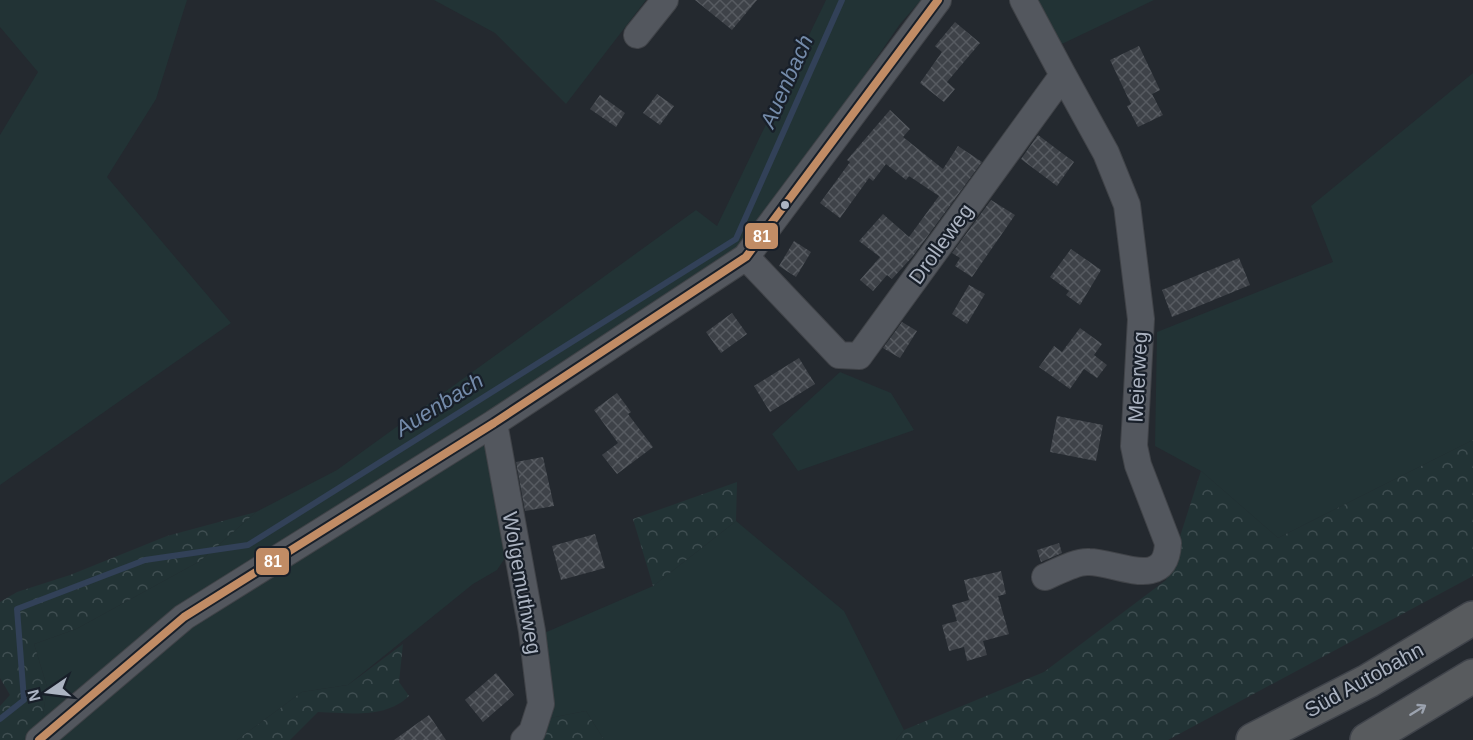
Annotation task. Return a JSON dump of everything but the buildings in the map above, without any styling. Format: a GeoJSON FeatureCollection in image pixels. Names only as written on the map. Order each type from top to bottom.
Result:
{"type":"FeatureCollection","features":[{"type":"Feature","properties":{"kind":"highway","name":"Süd Autobahn"},"geometry":{"type":"LineString","coordinates":[[1253,740],[1368,681],[1473,618]]}},
{"type":"Feature","properties":{"kind":"highway"},"geometry":{"type":"LineString","coordinates":[[1367,740],[1473,676]]}},
{"type":"Feature","properties":{"kind":"street"},"geometry":{"type":"LineString","coordinates":[[637,35],[665,0]]}},
{"type":"Feature","properties":{"kind":"street"},"geometry":{"type":"LineString","coordinates":[[39,740],[184,617],[494,423],[746,256],[938,0]]}},
{"type":"Feature","properties":{"kind":"street"},"geometry":{"type":"LineString","coordinates":[[1023,0],[1063,75]]}},
{"type":"Feature","properties":{"kind":"street","name":"Drolleweg"},"geometry":{"type":"LineString","coordinates":[[746,256],[839,355],[859,356],[1063,75]]}},
{"type":"Feature","properties":{"kind":"street","name":"Meierweg"},"geometry":{"type":"LineString","coordinates":[[1045,577],[1088,561],[1139,572],[1149,571],[1161,564],[1168,555],[1168,543],[1138,465],[1134,446],[1141,319],[1127,205],[1106,153],[1063,75]]}},
{"type":"Feature","properties":{"kind":"street","name":"Wolgemuthweg"},"geometry":{"type":"LineString","coordinates":[[494,423],[532,631],[541,704],[532,732],[524,740]]}},
{"type":"Feature","properties":{"kind":"green space"},"geometry":{"type":"Polygon","coordinates":[[[0,0],[187,0],[156,99],[107,177],[231,323],[0,485],[0,135],[38,72],[0,27],[0,0]]]}},
{"type":"Feature","properties":{"kind":"green space"},"geometry":{"type":"Polygon","coordinates":[[[434,0],[646,0],[566,104],[495,33],[434,0]]]}},
{"type":"Feature","properties":{"kind":"green space"},"geometry":{"type":"Polygon","coordinates":[[[826,0],[921,0],[900,24],[820,140],[740,246],[476,420],[492,462],[509,552],[497,570],[473,584],[348,685],[302,692],[237,740],[22,740],[42,722],[47,687],[34,644],[76,629],[200,561],[256,512],[337,470],[696,210],[717,226],[826,0]]]}},
{"type":"Feature","properties":{"kind":"green space"},"geometry":{"type":"Polygon","coordinates":[[[1010,0],[1154,0],[1043,53],[1010,0]]]}},
{"type":"Feature","properties":{"kind":"green space"},"geometry":{"type":"Polygon","coordinates":[[[1473,73],[1473,440],[1278,538],[1201,471],[1155,446],[1157,332],[1333,262],[1311,206],[1473,73]]]}},
{"type":"Feature","properties":{"kind":"green space"},"geometry":{"type":"Polygon","coordinates":[[[840,372],[891,393],[914,430],[798,471],[772,434],[840,372]]]}},
{"type":"Feature","properties":{"kind":"green space"},"geometry":{"type":"Polygon","coordinates":[[[1473,440],[1473,576],[1168,740],[896,740],[904,730],[1044,672],[1166,580],[1201,471],[1278,538],[1473,440]]]}},
{"type":"Feature","properties":{"kind":"green space"},"geometry":{"type":"Polygon","coordinates":[[[737,482],[736,521],[653,586],[633,519],[737,482]]]}},
{"type":"Feature","properties":{"kind":"green space"},"geometry":{"type":"Polygon","coordinates":[[[256,512],[200,561],[76,629],[34,644],[47,687],[42,722],[22,740],[0,740],[0,706],[10,695],[0,678],[0,602],[17,592],[70,575],[167,536],[256,512]]]}},
{"type":"Feature","properties":{"kind":"green space"},"geometry":{"type":"Polygon","coordinates":[[[736,521],[844,611],[904,730],[896,740],[604,740],[586,711],[545,719],[528,640],[653,586],[736,521]]]}},
{"type":"Feature","properties":{"kind":"green space"},"geometry":{"type":"Polygon","coordinates":[[[403,644],[399,682],[409,696],[400,703],[366,713],[318,712],[290,740],[237,740],[302,692],[348,685],[403,644]]]}},
{"type":"Feature","properties":{"kind":"green space"},"geometry":{"type":"Polygon","coordinates":[[[586,711],[604,740],[534,740],[545,719],[586,711]]]}},
{"type":"Feature","properties":{"kind":"waterway","name":"Auenbach"},"geometry":{"type":"LineString","coordinates":[[0,719],[24,700],[17,609],[145,560],[248,545],[736,239],[842,0]]}},
{"type":"Feature","properties":{"kind":"transit line","name":"81"},"geometry":{"type":"LineString","coordinates":[[39,740],[184,617],[494,423],[746,257],[938,0]]}}]}
